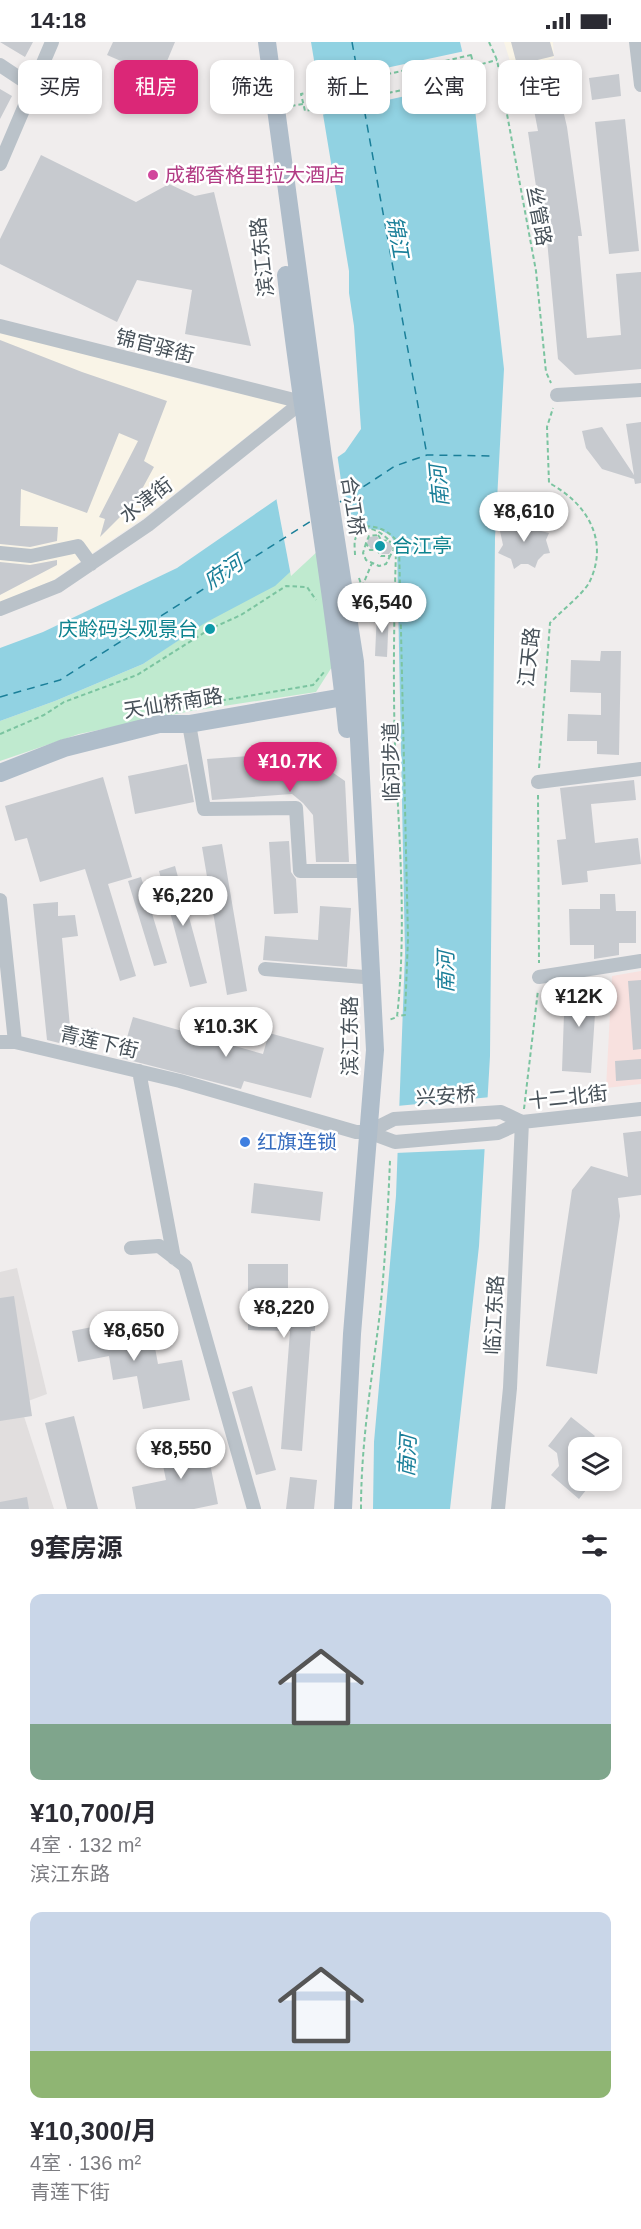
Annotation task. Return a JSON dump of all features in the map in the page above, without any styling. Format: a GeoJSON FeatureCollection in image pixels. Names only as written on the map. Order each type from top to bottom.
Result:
{"type":"FeatureCollection","features":[{"type":"Feature","properties":{"kind":"main road","name":"滨江东路"},"geometry":{"type":"LineString","coordinates":[[257,42],[267,106],[302,402],[317,461]]}},
{"type":"Feature","properties":{"kind":"main road","name":"滨江东路"},"geometry":{"type":"LineString","coordinates":[[267,42],[317,461]]}},
{"type":"Feature","properties":{"kind":"main road","name":"合江桥"},"geometry":{"type":"LineString","coordinates":[[317,461],[344,566]]}},
{"type":"Feature","properties":{"kind":"main road","name":"滨江东路"},"geometry":{"type":"LineString","coordinates":[[343,1509],[364,1054],[361,871],[344,566]]}},
{"type":"Feature","properties":{"kind":"main road","name":"滨江东路"},"geometry":{"type":"LineString","coordinates":[[332,1509],[340,1333],[362,1132],[375,1050],[350,696]]}},
{"type":"Feature","properties":{"kind":"main road","name":"天仙桥南路"},"geometry":{"type":"LineString","coordinates":[[0,773],[64,748],[159,724],[189,724],[350,696]]}},
{"type":"Feature","properties":{"kind":"street"},"geometry":{"type":"LineString","coordinates":[[44,60],[52,42]]}},
{"type":"Feature","properties":{"kind":"street"},"geometry":{"type":"LineString","coordinates":[[636,42],[641,85]]}},
{"type":"Feature","properties":{"kind":"street"},"geometry":{"type":"LineString","coordinates":[[0,65],[18,77]]}},
{"type":"Feature","properties":{"kind":"street"},"geometry":{"type":"LineString","coordinates":[[0,164],[21,114]]}},
{"type":"Feature","properties":{"kind":"street","name":"锦官驿街"},"geometry":{"type":"LineString","coordinates":[[0,326],[302,402]]}},
{"type":"Feature","properties":{"kind":"street"},"geometry":{"type":"LineString","coordinates":[[557,395],[641,390]]}},
{"type":"Feature","properties":{"kind":"street","name":"水津街"},"geometry":{"type":"LineString","coordinates":[[0,609],[58,586],[148,525],[302,402]]}},
{"type":"Feature","properties":{"kind":"street"},"geometry":{"type":"LineString","coordinates":[[0,553],[31,556],[78,546],[91,564]]}},
{"type":"Feature","properties":{"kind":"street"},"geometry":{"type":"LineString","coordinates":[[189,724],[204,809],[296,808],[300,872],[361,871]]}},
{"type":"Feature","properties":{"kind":"street"},"geometry":{"type":"LineString","coordinates":[[538,782],[641,769]]}},
{"type":"Feature","properties":{"kind":"street"},"geometry":{"type":"LineString","coordinates":[[0,900],[15,1042]]}},
{"type":"Feature","properties":{"kind":"street"},"geometry":{"type":"LineString","coordinates":[[539,977],[641,961]]}},
{"type":"Feature","properties":{"kind":"street"},"geometry":{"type":"LineString","coordinates":[[265,969],[364,977]]}},
{"type":"Feature","properties":{"kind":"street","name":"青莲下街"},"geometry":{"type":"LineString","coordinates":[[0,1042],[15,1042],[180,1081],[394,1142],[498,1133],[522,1122]]}},
{"type":"Feature","properties":{"kind":"street"},"geometry":{"type":"LineString","coordinates":[[139,1071],[174,1258]]}},
{"type":"Feature","properties":{"kind":"street","name":"十二北街"},"geometry":{"type":"LineString","coordinates":[[501,1112],[522,1122],[641,1108]]}},
{"type":"Feature","properties":{"kind":"street","name":"兴安桥"},"geometry":{"type":"LineString","coordinates":[[362,1132],[394,1119],[501,1112]]}},
{"type":"Feature","properties":{"kind":"street","name":"临江东路"},"geometry":{"type":"LineString","coordinates":[[498,1509],[510,1388],[522,1122]]}},
{"type":"Feature","properties":{"kind":"street"},"geometry":{"type":"LineString","coordinates":[[131,1248],[159,1246],[185,1266],[254,1509]]}},
{"type":"Feature","properties":{"kind":"path","name":"丝管路"},"geometry":{"type":"LineString","coordinates":[[489,42],[497,60],[536,271],[546,372],[557,395]]}},
{"type":"Feature","properties":{"kind":"path"},"geometry":{"type":"LineString","coordinates":[[471,55],[474,66],[476,74],[305,111],[301,94],[471,55]]}},
{"type":"Feature","properties":{"kind":"path"},"geometry":{"type":"LineString","coordinates":[[486,63],[497,60]]}},
{"type":"Feature","properties":{"kind":"path","name":"江天路"},"geometry":{"type":"LineString","coordinates":[[522,1122],[539,977],[538,782],[550,623],[588,585],[598,557],[592,525],[576,501],[549,483],[547,427],[557,395]]}},
{"type":"Feature","properties":{"kind":"path","name":"临河步道"},"geometry":{"type":"LineString","coordinates":[[363,531],[363,526],[383,529],[399,544],[408,938],[405,1015],[397,1017]]}},
{"type":"Feature","properties":{"kind":"path"},"geometry":{"type":"LineString","coordinates":[[372,563],[362,587],[344,566],[355,540],[363,531],[374,529],[390,538],[396,551],[393,659],[401,857],[401,985],[397,1017],[388,1020]]}},
{"type":"Feature","properties":{"kind":"path"},"geometry":{"type":"LineString","coordinates":[[378,535],[382,541],[389,540],[394,549],[390,556],[386,564],[379,566],[366,560],[363,553],[369,536],[378,535]]}},
{"type":"Feature","properties":{"kind":"path"},"geometry":{"type":"LineString","coordinates":[[366,543],[370,550],[377,550],[381,556],[390,556]]}},
{"type":"Feature","properties":{"kind":"path"},"geometry":{"type":"LineString","coordinates":[[0,734],[44,715],[64,702],[138,675],[210,629],[241,615],[286,586],[307,587],[318,603]]}},
{"type":"Feature","properties":{"kind":"path"},"geometry":{"type":"LineString","coordinates":[[361,1509],[365,1414],[380,1311],[390,1160]]}},
{"type":"Feature","properties":{"kind":"shaded area"},"geometry":{"type":"Polygon","coordinates":[[[504,42],[553,42],[554,58],[510,60],[504,42]]]}},
{"type":"Feature","properties":{"kind":"shaded area"},"geometry":{"type":"Polygon","coordinates":[[[0,332],[218,389],[289,403],[145,517],[52,581],[0,602],[0,332]]]}},
{"type":"Feature","properties":{"kind":"shaded area"},"geometry":{"type":"Polygon","coordinates":[[[641,971],[641,1084],[606,1088],[612,976],[641,971]]]}},
{"type":"Feature","properties":{"kind":"shaded area"},"geometry":{"type":"Polygon","coordinates":[[[17,1268],[47,1394],[20,1404],[54,1509],[0,1509],[0,1272],[17,1268]]]}},
{"type":"Feature","properties":{"kind":"green space"},"geometry":{"type":"Polygon","coordinates":[[[317,547],[337,659],[316,692],[191,711],[79,734],[0,761],[0,721],[143,664],[317,547]]]}},
{"type":"Feature","properties":{"kind":"water"},"geometry":{"type":"Polygon","coordinates":[[[311,42],[460,42],[464,60],[402,60],[402,114],[476,114],[504,369],[495,538],[490,1056],[479,1246],[450,1509],[373,1509],[374,1442],[396,1196],[405,953],[397,547],[391,536],[381,530],[364,528],[317,547],[275,586],[205,623],[143,664],[0,721],[0,648],[43,632],[177,568],[345,452],[361,429],[349,271],[323,114],[390,114],[390,60],[314,60],[311,42]]]}},
{"type":"Feature","properties":{"kind":"pier"},"geometry":{"type":"Polygon","coordinates":[[[465,51],[467,60],[423,60],[465,51]]]}},
{"type":"Feature","properties":{"kind":"pier"},"geometry":{"type":"Polygon","coordinates":[[[402,65],[402,97],[390,99],[390,67],[402,65]]]}},
{"type":"Feature","properties":{"kind":"pier"},"geometry":{"type":"Polygon","coordinates":[[[337,453],[349,535],[319,550],[291,576],[276,497],[337,453]]]}},
{"type":"Feature","properties":{"kind":"pier"},"geometry":{"type":"Polygon","coordinates":[[[491,1097],[488,1149],[395,1153],[397,1106],[491,1097]]]}},
{"type":"Feature","properties":{"kind":"building"},"geometry":{"type":"Polygon","coordinates":[[[0,42],[33,42],[25,57],[0,42]]]}},
{"type":"Feature","properties":{"kind":"building"},"geometry":{"type":"Polygon","coordinates":[[[113,42],[175,42],[168,60],[119,60],[107,55],[113,42]]]}},
{"type":"Feature","properties":{"kind":"building"},"geometry":{"type":"Polygon","coordinates":[[[511,42],[550,42],[554,56],[538,60],[516,60],[511,42]]]}},
{"type":"Feature","properties":{"kind":"building"},"geometry":{"type":"Polygon","coordinates":[[[619,74],[621,96],[592,100],[589,78],[619,74]]]}},
{"type":"Feature","properties":{"kind":"building"},"geometry":{"type":"Polygon","coordinates":[[[0,89],[12,96],[0,119],[0,89]]]}},
{"type":"Feature","properties":{"kind":"building"},"geometry":{"type":"Polygon","coordinates":[[[535,114],[564,114],[582,236],[578,236],[587,338],[621,335],[616,274],[641,272],[641,369],[575,375],[558,359],[547,240],[544,241],[528,132],[538,131],[535,114]]]}},
{"type":"Feature","properties":{"kind":"building"},"geometry":{"type":"Polygon","coordinates":[[[625,119],[639,251],[609,254],[595,122],[625,119]]]}},
{"type":"Feature","properties":{"kind":"building","name":"成都香格里拉大酒店"},"geometry":{"type":"Polygon","coordinates":[[[41,155],[136,202],[169,184],[195,196],[214,192],[251,346],[185,334],[192,290],[137,280],[117,322],[0,264],[0,239],[41,155]]]}},
{"type":"Feature","properties":{"kind":"building"},"geometry":{"type":"Polygon","coordinates":[[[0,340],[82,372],[167,401],[144,461],[154,467],[135,502],[100,537],[105,519],[99,517],[138,441],[119,433],[87,513],[21,489],[20,526],[58,527],[57,541],[30,547],[0,544],[0,340]]]}},
{"type":"Feature","properties":{"kind":"building"},"geometry":{"type":"Polygon","coordinates":[[[641,422],[641,483],[635,484],[634,479],[602,469],[586,448],[582,431],[602,427],[634,475],[626,424],[641,422]]]}},
{"type":"Feature","properties":{"kind":"building"},"geometry":{"type":"Polygon","coordinates":[[[519,517],[526,524],[534,519],[541,531],[549,533],[546,540],[550,553],[544,554],[538,560],[535,568],[528,564],[521,564],[514,569],[511,559],[498,553],[503,545],[500,531],[514,524],[519,517]]]}},
{"type":"Feature","properties":{"kind":"building","name":"合江亭"},"geometry":{"type":"Polygon","coordinates":[[[377,536],[381,542],[389,542],[393,548],[389,554],[382,554],[378,548],[371,549],[367,543],[369,537],[377,536]]]}},
{"type":"Feature","properties":{"kind":"building"},"geometry":{"type":"Polygon","coordinates":[[[57,560],[57,565],[0,595],[0,562],[30,565],[57,560]]]}},
{"type":"Feature","properties":{"kind":"building"},"geometry":{"type":"Polygon","coordinates":[[[377,611],[389,611],[387,657],[375,656],[377,611]]]}},
{"type":"Feature","properties":{"kind":"building"},"geometry":{"type":"Polygon","coordinates":[[[601,651],[621,651],[619,755],[597,754],[597,741],[567,741],[568,714],[601,715],[601,693],[570,692],[571,660],[600,661],[601,651]]]}},
{"type":"Feature","properties":{"kind":"building"},"geometry":{"type":"Polygon","coordinates":[[[303,752],[345,781],[349,862],[316,862],[313,815],[292,794],[212,800],[207,759],[303,752]]]}},
{"type":"Feature","properties":{"kind":"building"},"geometry":{"type":"Polygon","coordinates":[[[187,764],[194,802],[135,814],[128,776],[187,764]]]}},
{"type":"Feature","properties":{"kind":"building"},"geometry":{"type":"Polygon","coordinates":[[[103,777],[132,877],[108,884],[136,976],[120,981],[85,869],[40,882],[27,838],[15,841],[5,806],[103,777]]]}},
{"type":"Feature","properties":{"kind":"building"},"geometry":{"type":"Polygon","coordinates":[[[634,780],[636,800],[591,804],[595,843],[638,838],[641,864],[587,871],[588,882],[562,885],[557,840],[566,839],[560,788],[634,780]]]}},
{"type":"Feature","properties":{"kind":"building"},"geometry":{"type":"Polygon","coordinates":[[[289,841],[291,872],[296,879],[298,913],[274,914],[269,842],[289,841]]]}},
{"type":"Feature","properties":{"kind":"building"},"geometry":{"type":"Polygon","coordinates":[[[222,844],[247,991],[227,995],[202,847],[222,844]]]}},
{"type":"Feature","properties":{"kind":"building"},"geometry":{"type":"Polygon","coordinates":[[[175,866],[207,983],[190,987],[159,871],[175,866]]]}},
{"type":"Feature","properties":{"kind":"building"},"geometry":{"type":"Polygon","coordinates":[[[141,877],[167,963],[154,966],[128,881],[141,877]]]}},
{"type":"Feature","properties":{"kind":"building"},"geometry":{"type":"Polygon","coordinates":[[[600,894],[615,894],[616,911],[636,911],[636,943],[619,943],[619,955],[594,959],[594,945],[570,945],[569,909],[600,909],[600,894]]]}},
{"type":"Feature","properties":{"kind":"building"},"geometry":{"type":"Polygon","coordinates":[[[58,902],[58,916],[75,915],[78,936],[62,938],[70,1027],[96,1028],[96,1052],[47,1040],[33,904],[58,902]]]}},
{"type":"Feature","properties":{"kind":"building"},"geometry":{"type":"Polygon","coordinates":[[[320,906],[351,908],[347,967],[263,960],[265,936],[318,940],[320,906]]]}},
{"type":"Feature","properties":{"kind":"building"},"geometry":{"type":"Polygon","coordinates":[[[641,980],[641,1049],[633,1050],[628,981],[641,980]]]}},
{"type":"Feature","properties":{"kind":"building"},"geometry":{"type":"Polygon","coordinates":[[[565,985],[597,985],[591,1073],[562,1071],[565,985]]]}},
{"type":"Feature","properties":{"kind":"building"},"geometry":{"type":"Polygon","coordinates":[[[133,1017],[263,1054],[269,1033],[324,1048],[311,1098],[244,1081],[241,1089],[121,1058],[133,1017]]]}},
{"type":"Feature","properties":{"kind":"building"},"geometry":{"type":"Polygon","coordinates":[[[641,1059],[641,1079],[616,1081],[615,1061],[641,1059]]]}},
{"type":"Feature","properties":{"kind":"building"},"geometry":{"type":"Polygon","coordinates":[[[641,1131],[641,1195],[618,1198],[620,1216],[597,1374],[546,1366],[572,1190],[591,1166],[628,1177],[623,1133],[641,1131]]]}},
{"type":"Feature","properties":{"kind":"building"},"geometry":{"type":"Polygon","coordinates":[[[254,1183],[323,1192],[320,1221],[251,1213],[254,1183]]]}},
{"type":"Feature","properties":{"kind":"building"},"geometry":{"type":"Polygon","coordinates":[[[248,1264],[288,1264],[288,1299],[315,1300],[315,1331],[311,1331],[302,1451],[281,1449],[290,1331],[248,1330],[248,1264]]]}},
{"type":"Feature","properties":{"kind":"building"},"geometry":{"type":"Polygon","coordinates":[[[14,1296],[32,1416],[0,1421],[0,1298],[14,1296]]]}},
{"type":"Feature","properties":{"kind":"building"},"geometry":{"type":"Polygon","coordinates":[[[122,1321],[124,1331],[151,1326],[158,1364],[182,1360],[190,1400],[143,1409],[137,1376],[113,1380],[109,1356],[78,1362],[72,1331],[122,1321]]]}},
{"type":"Feature","properties":{"kind":"building"},"geometry":{"type":"Polygon","coordinates":[[[252,1386],[276,1470],[256,1475],[232,1392],[252,1386]]]}},
{"type":"Feature","properties":{"kind":"building"},"geometry":{"type":"Polygon","coordinates":[[[74,1416],[98,1509],[67,1509],[45,1423],[74,1416]]]}},
{"type":"Feature","properties":{"kind":"building"},"geometry":{"type":"Polygon","coordinates":[[[571,1417],[595,1436],[568,1437],[568,1490],[551,1475],[559,1466],[557,1453],[548,1446],[571,1417]]]}},
{"type":"Feature","properties":{"kind":"building"},"geometry":{"type":"Polygon","coordinates":[[[205,1438],[218,1504],[194,1509],[136,1509],[132,1487],[166,1480],[159,1446],[205,1438]]]}},
{"type":"Feature","properties":{"kind":"building"},"geometry":{"type":"Polygon","coordinates":[[[290,1477],[317,1480],[314,1509],[286,1509],[290,1477]]]}},
{"type":"Feature","properties":{"kind":"building"},"geometry":{"type":"Polygon","coordinates":[[[570,1491],[585,1491],[579,1499],[570,1491]]]}},
{"type":"Feature","properties":{"kind":"building"},"geometry":{"type":"Polygon","coordinates":[[[27,1497],[29,1509],[0,1509],[0,1502],[27,1497]]]}},
{"type":"Feature","properties":{"kind":"ferry route"},"geometry":{"type":"LineString","coordinates":[[352,42],[427,455]]}},
{"type":"Feature","properties":{"kind":"ferry route"},"geometry":{"type":"LineString","coordinates":[[340,502],[395,466],[427,455],[493,456]]}},
{"type":"Feature","properties":{"kind":"ferry route"},"geometry":{"type":"LineString","coordinates":[[0,697],[60,680],[311,521]]}},
{"type":"Feature","properties":{"kind":"place","name":"成都香格里拉大酒店"},"geometry":{"type":"Point","coordinates":[153,175]}},
{"type":"Feature","properties":{"kind":"place","name":"合江亭"},"geometry":{"type":"Point","coordinates":[380,546]}},
{"type":"Feature","properties":{"kind":"place","name":"庆龄码头观景台"},"geometry":{"type":"Point","coordinates":[210,629]}},
{"type":"Feature","properties":{"kind":"place","name":"红旗连锁"},"geometry":{"type":"Point","coordinates":[245,1142]}},
{"type":"Feature","properties":{"kind":"water label","name":"锦江"},"geometry":{"type":"Point","coordinates":[398,237]}},
{"type":"Feature","properties":{"kind":"water label","name":"南河"},"geometry":{"type":"Point","coordinates":[439,486]}},
{"type":"Feature","properties":{"kind":"water label","name":"府河"},"geometry":{"type":"Point","coordinates":[223,572]}},
{"type":"Feature","properties":{"kind":"water label","name":"南河"},"geometry":{"type":"Point","coordinates":[445,972]}},
{"type":"Feature","properties":{"kind":"water label","name":"南河"},"geometry":{"type":"Point","coordinates":[407,1456]}}]}
